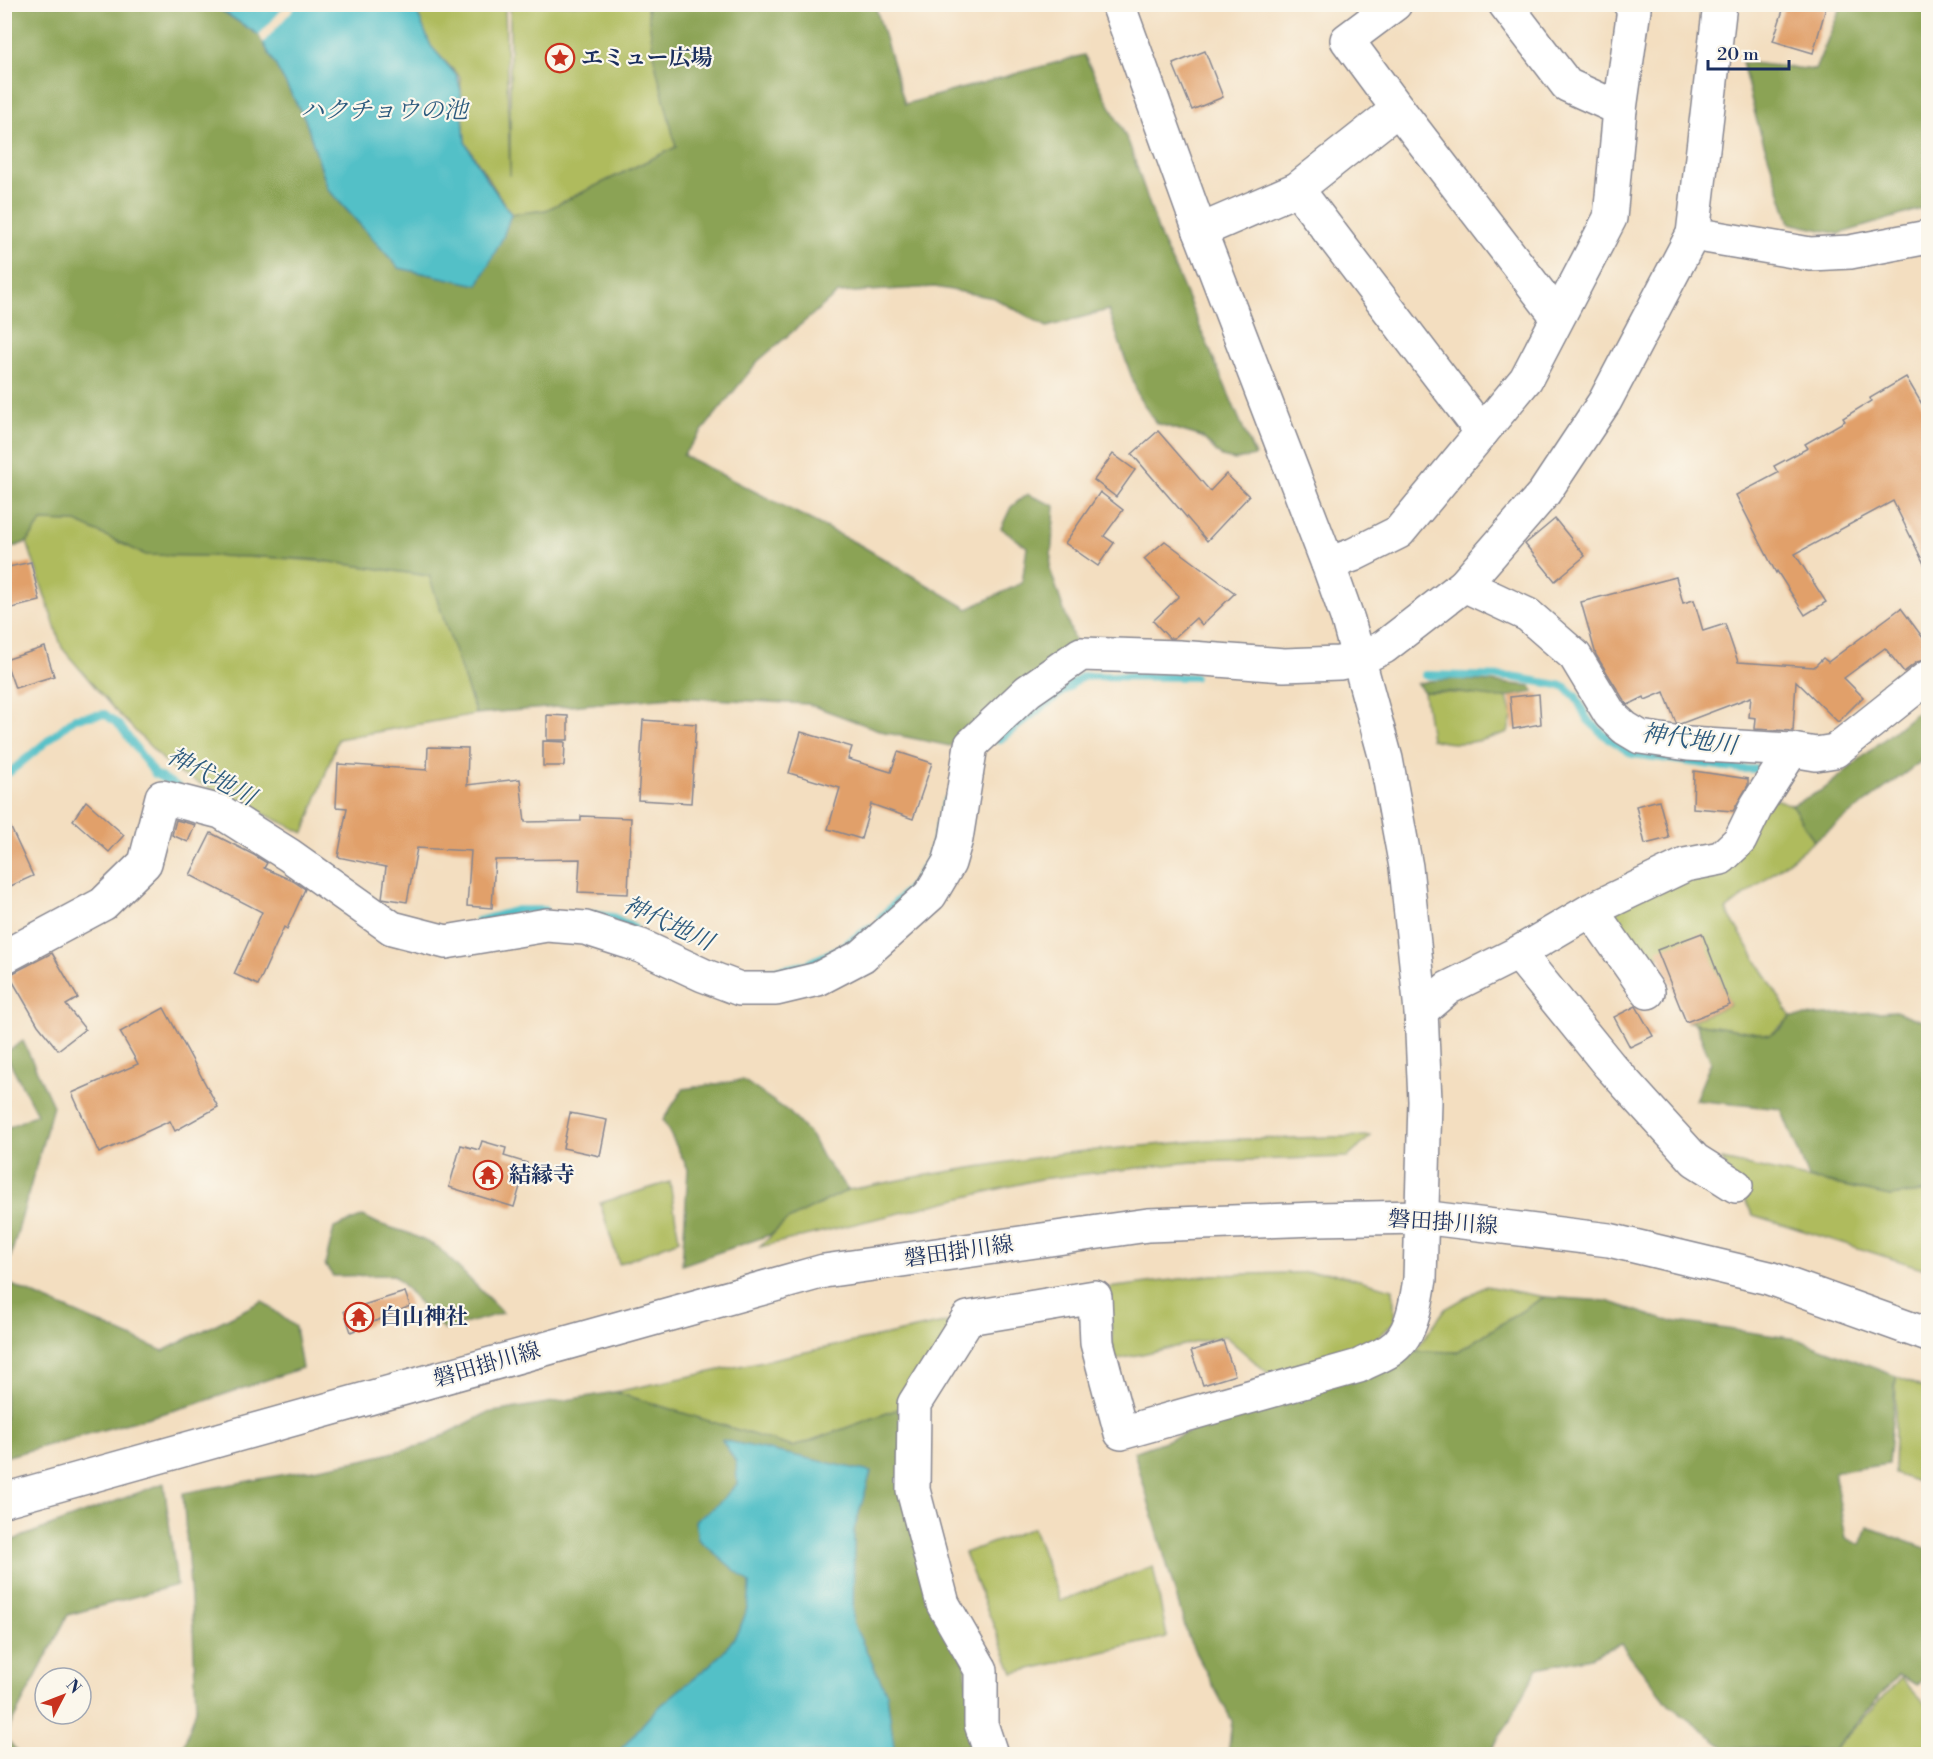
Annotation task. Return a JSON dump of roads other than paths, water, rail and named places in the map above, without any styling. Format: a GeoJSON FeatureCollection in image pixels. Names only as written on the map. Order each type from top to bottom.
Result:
{"type":"FeatureCollection","features":[{"type":"Feature","properties":{"kind":"street"},"geometry":{"type":"LineString","coordinates":[[991,1755],[981,1724],[981,1670],[943,1604],[914,1490],[914,1404],[968,1318],[1095,1297],[1097,1343],[1121,1433],[1359,1366],[1390,1351],[1400,1342],[1408,1328],[1420,1279],[1425,1101],[1421,1011],[1406,867],[1386,759],[1359,658],[1328,564],[1200,231],[1118,4]]}},
{"type":"Feature","properties":{"kind":"street"},"geometry":{"type":"LineString","coordinates":[[1395,4],[1347,40],[1557,316]]}},
{"type":"Feature","properties":{"kind":"street"},"geometry":{"type":"LineString","coordinates":[[1505,4],[1567,85],[1620,109]]}},
{"type":"Feature","properties":{"kind":"street"},"geometry":{"type":"LineString","coordinates":[[1328,564],[1353,555],[1400,532],[1526,379],[1610,218],[1620,109],[1634,9],[1630,4]]}},
{"type":"Feature","properties":{"kind":"street"},"geometry":{"type":"LineString","coordinates":[[4,957],[103,904],[145,863],[162,797],[221,812],[289,855],[392,928],[446,942],[547,925],[585,928],[641,946],[703,975],[740,989],[776,989],[818,979],[862,956],[930,895],[949,863],[957,832],[971,745],[1028,691],[1081,654],[1178,657],[1284,665],[1339,663],[1359,658],[1384,647],[1464,585],[1544,493],[1605,401],[1693,234],[1720,4]]}},
{"type":"Feature","properties":{"kind":"street"},"geometry":{"type":"LineString","coordinates":[[1200,231],[1297,189],[1398,109]]}},
{"type":"Feature","properties":{"kind":"street"},"geometry":{"type":"LineString","coordinates":[[1297,189],[1482,432]]}},
{"type":"Feature","properties":{"kind":"street"},"geometry":{"type":"LineString","coordinates":[[1693,234],[1810,254],[1850,252],[1929,237]]}},
{"type":"Feature","properties":{"kind":"street"},"geometry":{"type":"LineString","coordinates":[[1464,585],[1528,615],[1575,656],[1610,714],[1624,728],[1640,737],[1688,744],[1792,750],[1816,754],[1834,751],[1929,677]]}},
{"type":"Feature","properties":{"kind":"street"},"geometry":{"type":"LineString","coordinates":[[1421,1011],[1448,988],[1518,953],[1591,910],[1685,865],[1720,858],[1740,840],[1757,805],[1792,750]]}},
{"type":"Feature","properties":{"kind":"street"},"geometry":{"type":"LineString","coordinates":[[1591,910],[1648,992]]}},
{"type":"Feature","properties":{"kind":"street"},"geometry":{"type":"LineString","coordinates":[[1518,953],[1609,1065],[1695,1160],[1736,1186]]}},
{"type":"Feature","properties":{"kind":"street","name":"磐田掛川線"},"geometry":{"type":"LineString","coordinates":[[4,1500],[824,1271],[1148,1226],[1421,1217],[1609,1240],[1769,1278],[1929,1335]]}},
{"type":"Feature","properties":{"kind":"water","name":"ハクチョウの池"},"geometry":{"type":"Polygon","coordinates":[[[213,5],[414,5],[431,46],[457,76],[461,91],[465,142],[511,214],[503,237],[478,285],[399,268],[328,189],[305,119],[259,35],[213,5]]]}},
{"type":"Feature","properties":{"kind":"water"},"geometry":{"type":"Polygon","coordinates":[[[722,1440],[871,1472],[854,1530],[853,1623],[887,1694],[895,1754],[616,1754],[653,1713],[717,1658],[740,1627],[747,1607],[750,1583],[698,1539],[695,1521],[717,1505],[737,1484],[736,1462],[722,1440]]]}},
{"type":"Feature","properties":{"kind":"waterway","name":"神代地川"},"geometry":{"type":"LineString","coordinates":[[1425,675],[1512,677],[1564,686],[1576,697],[1587,719],[1604,735],[1632,754],[1741,769],[1760,769]]}},
{"type":"Feature","properties":{"kind":"waterway","name":"神代地川"},"geometry":{"type":"LineString","coordinates":[[999,740],[1083,676],[1194,677]]}},
{"type":"Feature","properties":{"kind":"waterway","name":"神代地川"},"geometry":{"type":"LineString","coordinates":[[4,774],[10,772],[75,718],[105,714],[120,726],[155,774],[177,786]]}},
{"type":"Feature","properties":{"kind":"waterway","name":"神代地川"},"geometry":{"type":"LineString","coordinates":[[880,918],[913,885],[930,859],[946,801]]}},
{"type":"Feature","properties":{"kind":"waterway","name":"神代地川"},"geometry":{"type":"LineString","coordinates":[[478,921],[517,910],[544,910]]}},
{"type":"Feature","properties":{"kind":"waterway","name":"神代地川"},"geometry":{"type":"LineString","coordinates":[[590,914],[613,917],[634,928]]}},
{"type":"Feature","properties":{"kind":"waterway","name":"神代地川"},"geometry":{"type":"LineString","coordinates":[[757,974],[805,965],[838,949],[871,927]]}},
{"type":"Feature","properties":{"kind":"place","name":"エミュー広場"},"geometry":{"type":"Point","coordinates":[560,58]}},
{"type":"Feature","properties":{"kind":"place","name":"結縁寺"},"geometry":{"type":"Point","coordinates":[488,1175]}},
{"type":"Feature","properties":{"kind":"place","name":"白山神社"},"geometry":{"type":"Point","coordinates":[359,1317]}}]}
